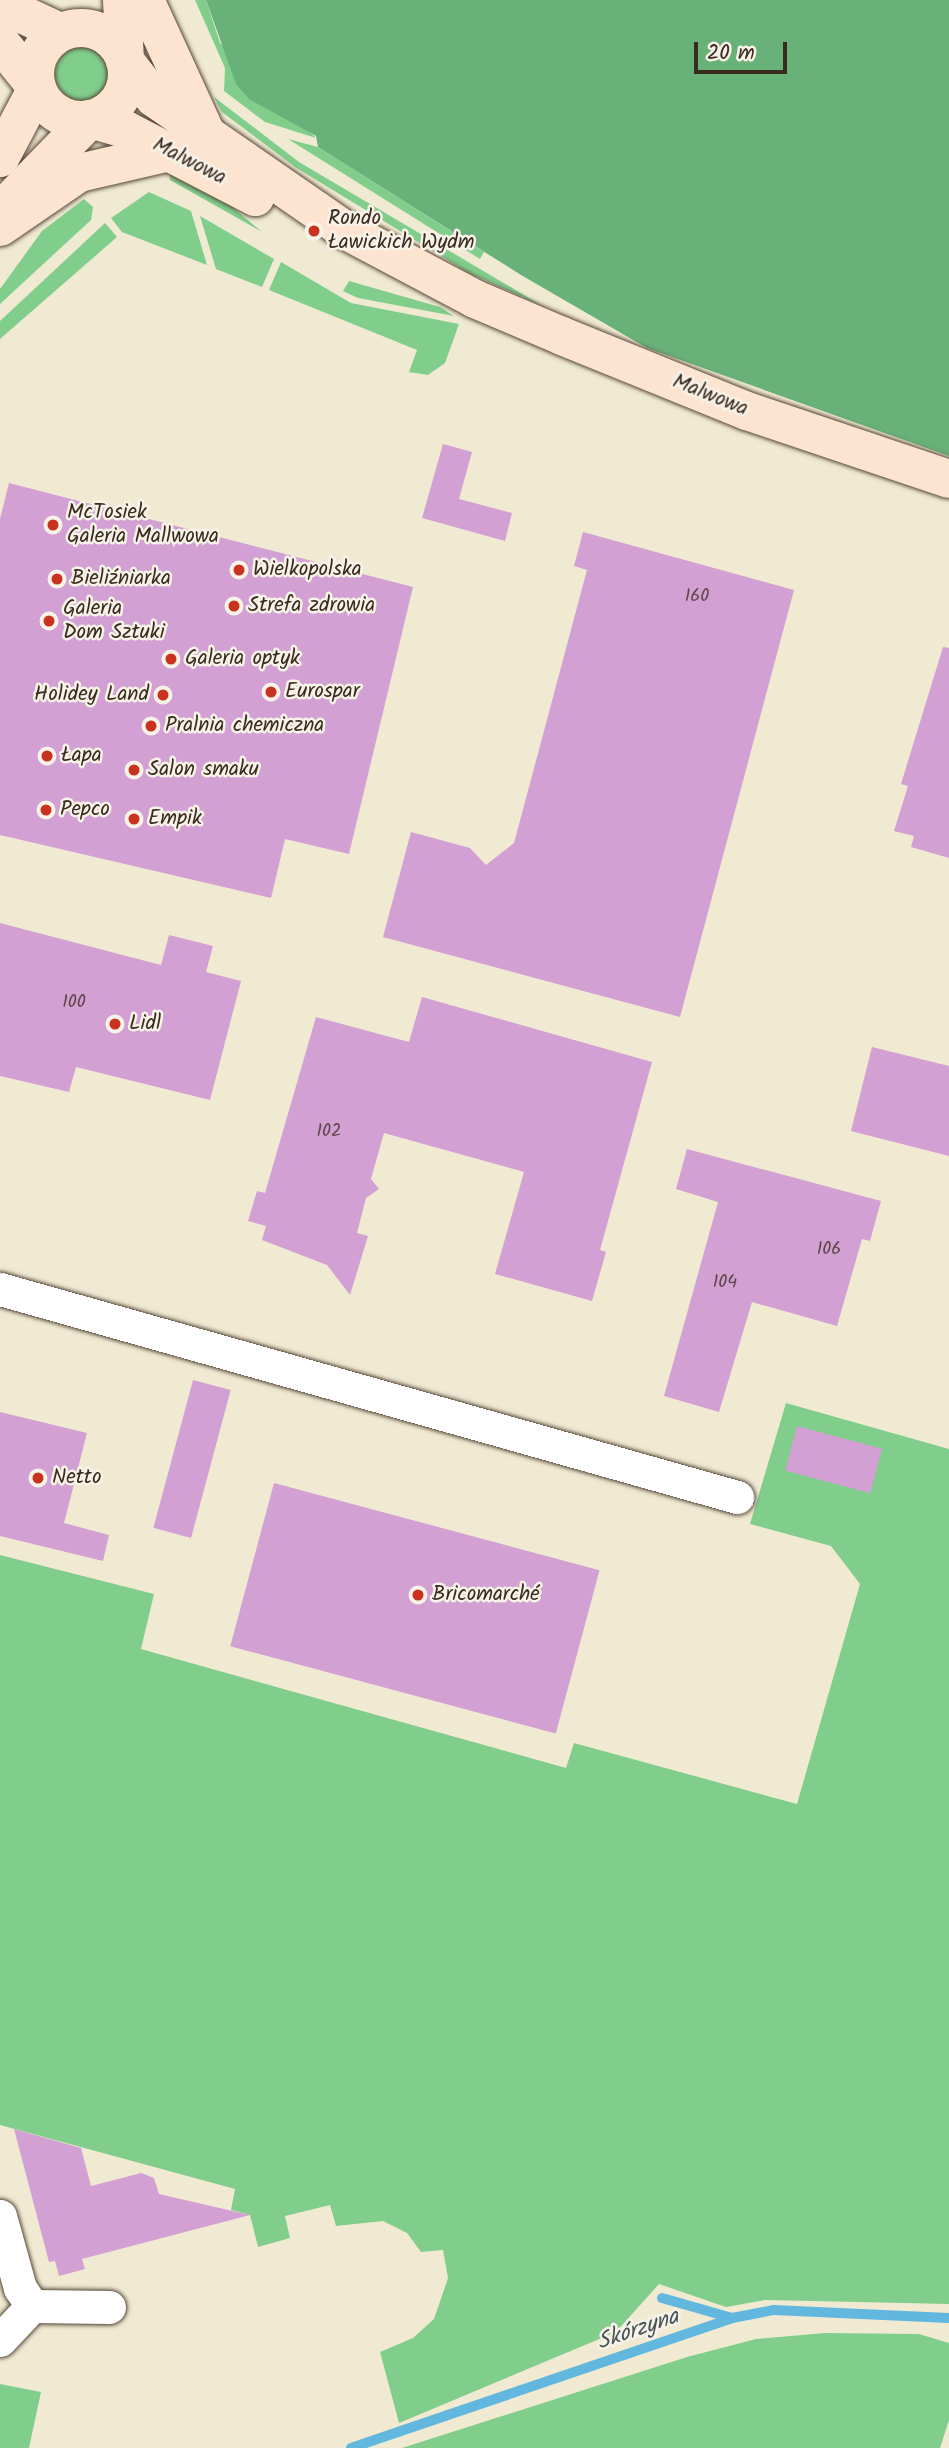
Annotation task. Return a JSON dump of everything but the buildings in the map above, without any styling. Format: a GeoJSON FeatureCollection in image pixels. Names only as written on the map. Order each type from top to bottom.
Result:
{"type":"FeatureCollection","features":[{"type":"Feature","properties":{"kind":"street"},"geometry":{"type":"LineString","coordinates":[[6,137],[37,88],[41,51],[60,32],[81,0]]}},
{"type":"Feature","properties":{"kind":"street"},"geometry":{"type":"LineString","coordinates":[[0,212],[50,153],[120,98],[125,61],[122,0]]}},
{"type":"Feature","properties":{"kind":"street","name":"Malwowa"},"geometry":{"type":"LineString","coordinates":[[145,0],[209,139]]}},
{"type":"Feature","properties":{"kind":"street"},"geometry":{"type":"LineString","coordinates":[[0,4],[60,32],[78,27],[104,34],[125,61]]}},
{"type":"Feature","properties":{"kind":"street"},"geometry":{"type":"LineString","coordinates":[[0,43],[61,116],[90,119]]}},
{"type":"Feature","properties":{"kind":"street","name":"Malwowa"},"geometry":{"type":"LineString","coordinates":[[125,61],[154,98],[209,139],[343,229],[475,299]]}},
{"type":"Feature","properties":{"kind":"street","name":"Malwowa"},"geometry":{"type":"LineString","coordinates":[[90,119],[169,152],[382,268],[475,299],[747,411],[949,479]]}},
{"type":"Feature","properties":{"kind":"street"},"geometry":{"type":"LineString","coordinates":[[0,227],[79,173],[169,152]]}},
{"type":"Feature","properties":{"kind":"street"},"geometry":{"type":"LineString","coordinates":[[0,1289],[737,1497]]}},
{"type":"Feature","properties":{"kind":"street"},"geometry":{"type":"LineString","coordinates":[[0,2216],[20,2288],[32,2306]]}},
{"type":"Feature","properties":{"kind":"street"},"geometry":{"type":"LineString","coordinates":[[0,2340],[32,2306],[109,2307]]}},
{"type":"Feature","properties":{"kind":"green space"},"geometry":{"type":"Polygon","coordinates":[[[195,0],[206,0],[220,43],[316,138],[265,122],[224,91],[225,68],[195,0]]]}},
{"type":"Feature","properties":{"kind":"green space"},"geometry":{"type":"Polygon","coordinates":[[[206,0],[949,0],[949,456],[647,348],[521,275],[318,147],[316,136],[249,99],[236,84],[206,0]]]}},
{"type":"Feature","properties":{"kind":"green space"},"geometry":{"type":"Polygon","coordinates":[[[82,47],[101,55],[109,74],[101,93],[82,101],[63,93],[55,74],[63,55],[82,47]]]}},
{"type":"Feature","properties":{"kind":"green space"},"geometry":{"type":"Polygon","coordinates":[[[214,97],[299,162],[541,305],[469,273],[295,167],[222,112],[214,97]]]}},
{"type":"Feature","properties":{"kind":"green space"},"geometry":{"type":"Polygon","coordinates":[[[288,139],[318,147],[484,252],[480,259],[288,139]]]}},
{"type":"Feature","properties":{"kind":"green space"},"geometry":{"type":"Polygon","coordinates":[[[170,170],[205,184],[262,232],[170,180],[170,170]]]}},
{"type":"Feature","properties":{"kind":"green space"},"geometry":{"type":"Polygon","coordinates":[[[149,192],[191,211],[207,265],[122,232],[111,218],[149,192]]]}},
{"type":"Feature","properties":{"kind":"green space"},"geometry":{"type":"Polygon","coordinates":[[[84,199],[93,207],[91,220],[0,304],[0,289],[42,231],[84,199]]]}},
{"type":"Feature","properties":{"kind":"green space"},"geometry":{"type":"Polygon","coordinates":[[[200,216],[274,259],[262,287],[216,269],[200,216]]]}},
{"type":"Feature","properties":{"kind":"green space"},"geometry":{"type":"Polygon","coordinates":[[[105,223],[117,237],[0,339],[0,321],[105,223]]]}},
{"type":"Feature","properties":{"kind":"green space"},"geometry":{"type":"Polygon","coordinates":[[[281,262],[351,303],[459,324],[445,363],[428,375],[409,372],[417,350],[269,290],[281,262]]]}},
{"type":"Feature","properties":{"kind":"green space"},"geometry":{"type":"Polygon","coordinates":[[[349,281],[440,307],[454,316],[358,298],[343,291],[349,281]]]}},
{"type":"Feature","properties":{"kind":"green space"},"geometry":{"type":"Polygon","coordinates":[[[786,1403],[949,1449],[949,2304],[765,2300],[726,2307],[659,2284],[616,2332],[399,2423],[380,2352],[413,2338],[434,2319],[448,2278],[443,2250],[421,2252],[407,2233],[383,2221],[336,2226],[330,2205],[285,2216],[290,2238],[258,2247],[250,2215],[231,2210],[235,2189],[0,2125],[0,1555],[154,1594],[141,1649],[566,1768],[574,1743],[797,1804],[860,1584],[831,1546],[750,1524],[786,1403]]]}},
{"type":"Feature","properties":{"kind":"green space"},"geometry":{"type":"Polygon","coordinates":[[[825,2333],[919,2334],[949,2343],[949,2420],[940,2448],[402,2448],[687,2357],[756,2339],[825,2333]]]}},
{"type":"Feature","properties":{"kind":"green space"},"geometry":{"type":"Polygon","coordinates":[[[0,2384],[41,2392],[29,2448],[0,2448],[0,2384]]]}},
{"type":"Feature","properties":{"kind":"waterway"},"geometry":{"type":"LineString","coordinates":[[662,2298],[732,2318]]}},
{"type":"Feature","properties":{"kind":"waterway","name":"Skórzyna"},"geometry":{"type":"LineString","coordinates":[[351,2448],[732,2318],[774,2310],[949,2318]]}},
{"type":"Feature","properties":{"kind":"place","name":"Rondo Ławickich Wydm"},"geometry":{"type":"Point","coordinates":[314,231]}},
{"type":"Feature","properties":{"kind":"place","name":"McTosiek Galeria Mallwowa"},"geometry":{"type":"Point","coordinates":[53,525]}},
{"type":"Feature","properties":{"kind":"place","name":"Wielkopolska"},"geometry":{"type":"Point","coordinates":[239,570]}},
{"type":"Feature","properties":{"kind":"place","name":"Bieliźniarka"},"geometry":{"type":"Point","coordinates":[57,579]}},
{"type":"Feature","properties":{"kind":"place","name":"Strefa zdrowia"},"geometry":{"type":"Point","coordinates":[234,606]}},
{"type":"Feature","properties":{"kind":"place","name":"Galeria Dom Sztuki"},"geometry":{"type":"Point","coordinates":[49,621]}},
{"type":"Feature","properties":{"kind":"place","name":"Galeria optyk"},"geometry":{"type":"Point","coordinates":[171,659]}},
{"type":"Feature","properties":{"kind":"place","name":"Eurospar"},"geometry":{"type":"Point","coordinates":[271,692]}},
{"type":"Feature","properties":{"kind":"place","name":"Holidey Land"},"geometry":{"type":"Point","coordinates":[163,695]}},
{"type":"Feature","properties":{"kind":"place","name":"Pralnia chemiczna"},"geometry":{"type":"Point","coordinates":[151,726]}},
{"type":"Feature","properties":{"kind":"place","name":"Łapa"},"geometry":{"type":"Point","coordinates":[47,756]}},
{"type":"Feature","properties":{"kind":"place","name":"Salon smaku"},"geometry":{"type":"Point","coordinates":[134,770]}},
{"type":"Feature","properties":{"kind":"place","name":"Pepco"},"geometry":{"type":"Point","coordinates":[46,810]}},
{"type":"Feature","properties":{"kind":"place","name":"Empik"},"geometry":{"type":"Point","coordinates":[134,819]}},
{"type":"Feature","properties":{"kind":"place","name":"Lidl"},"geometry":{"type":"Point","coordinates":[115,1024]}},
{"type":"Feature","properties":{"kind":"place","name":"Netto"},"geometry":{"type":"Point","coordinates":[38,1478]}},
{"type":"Feature","properties":{"kind":"place","name":"Bricomarché"},"geometry":{"type":"Point","coordinates":[418,1595]}}]}
